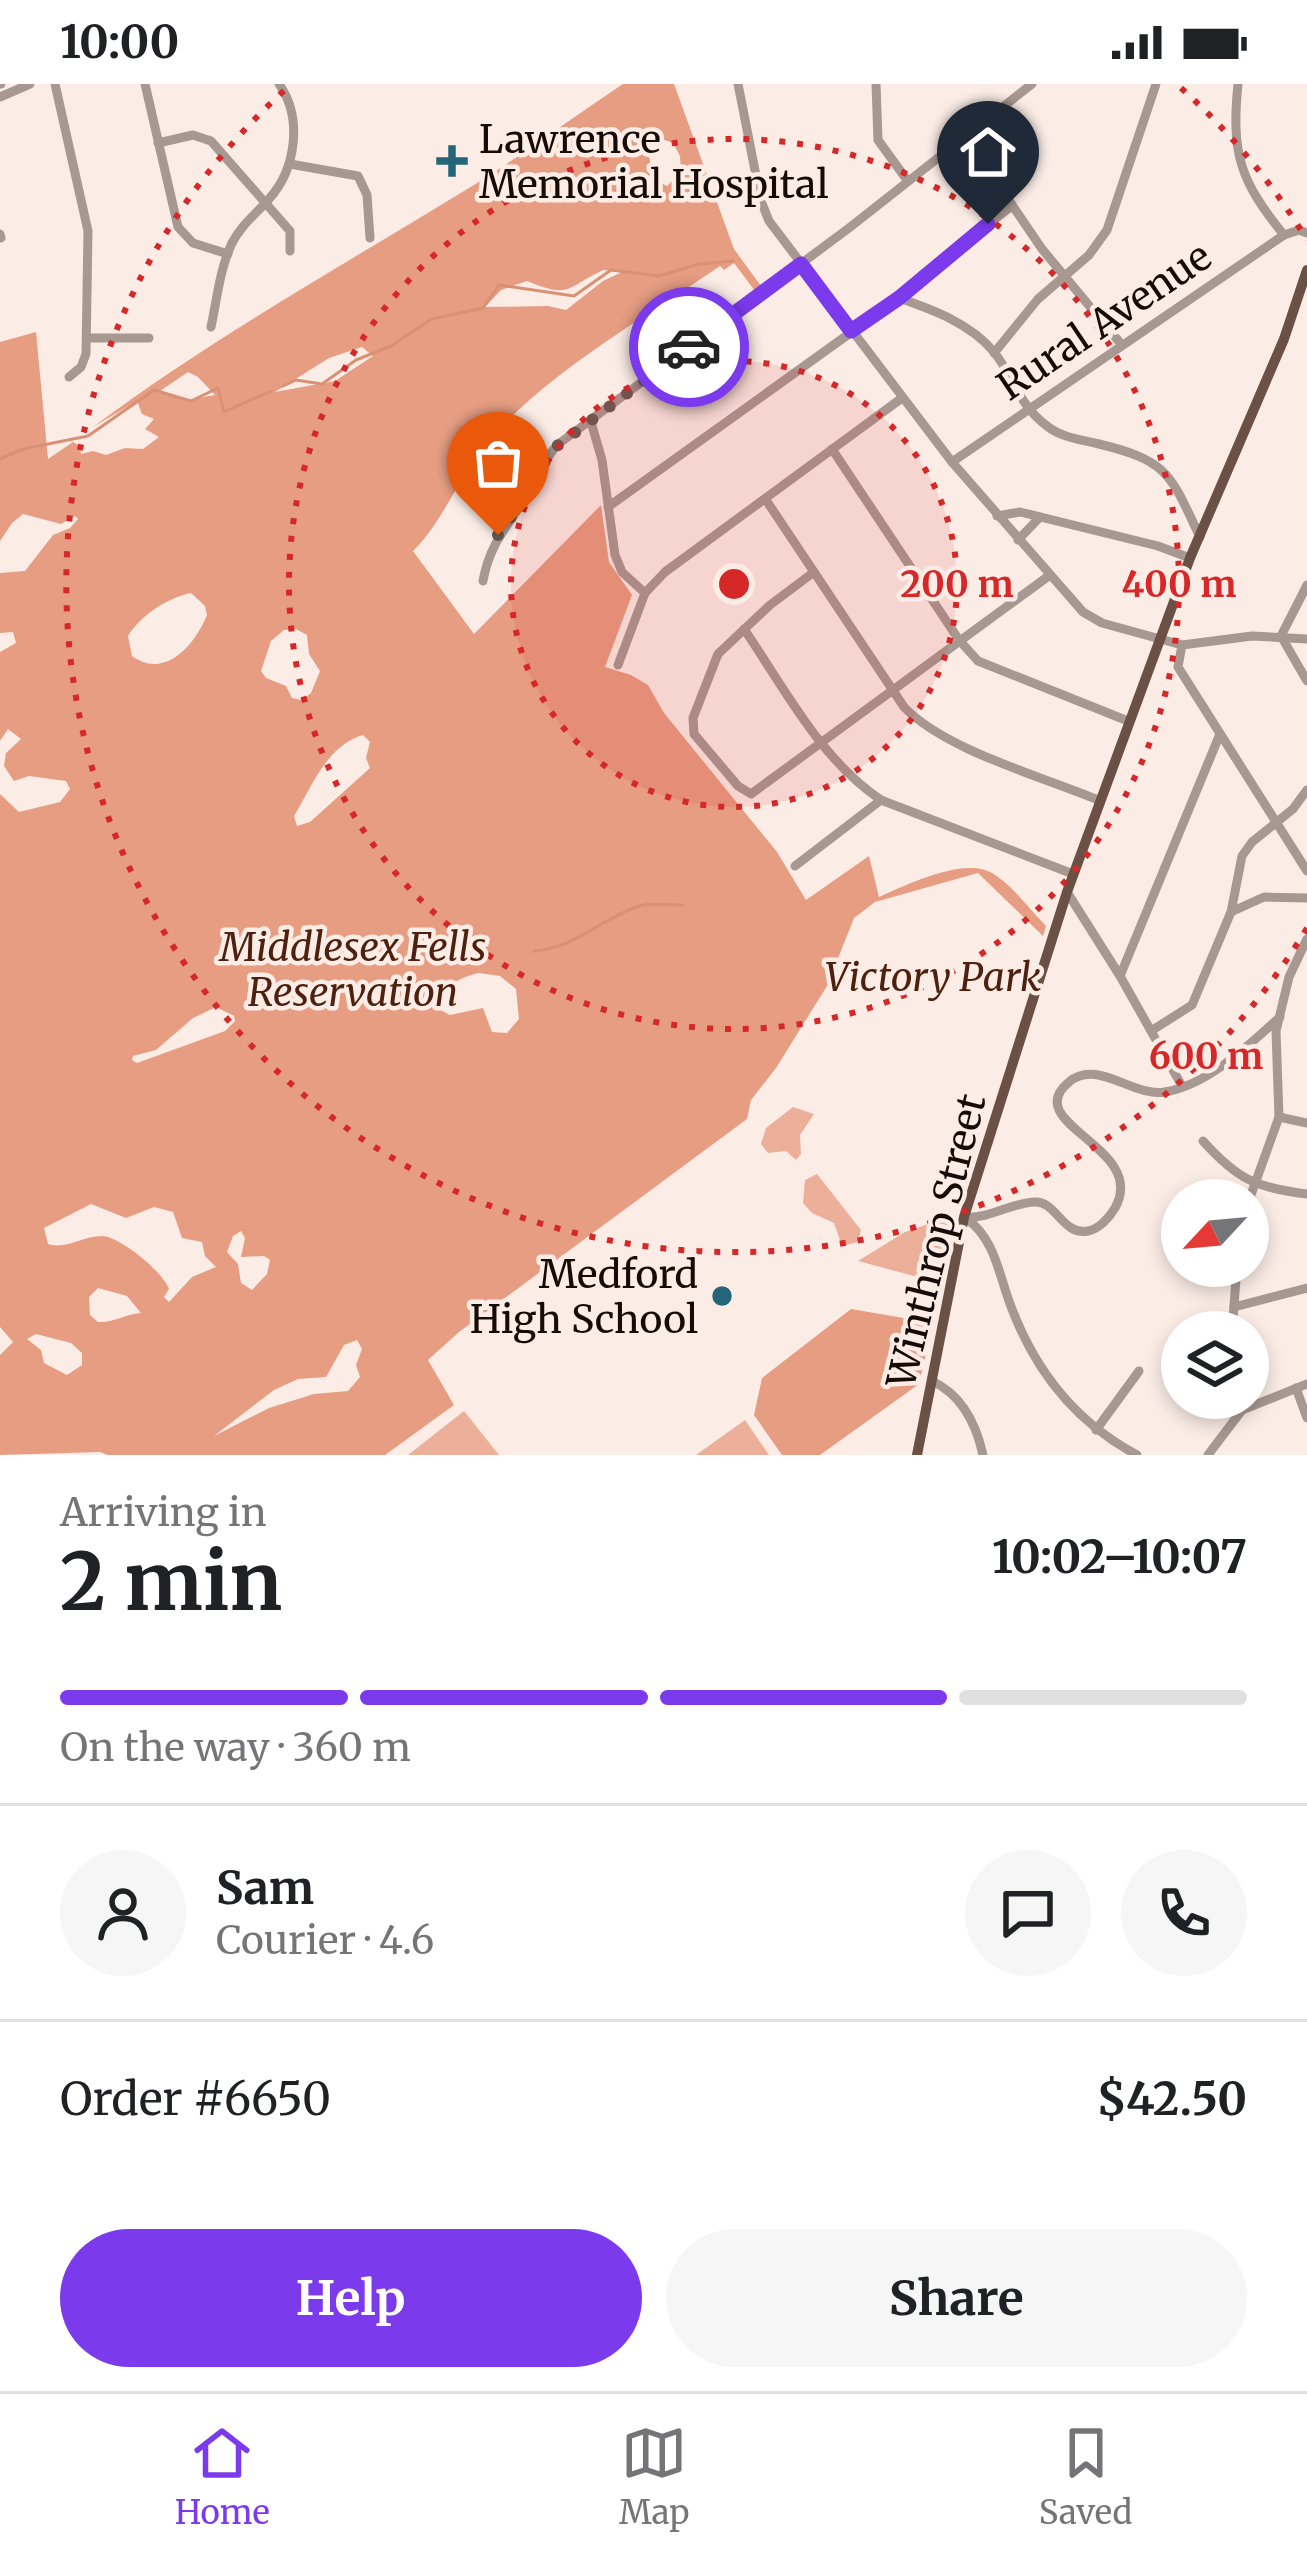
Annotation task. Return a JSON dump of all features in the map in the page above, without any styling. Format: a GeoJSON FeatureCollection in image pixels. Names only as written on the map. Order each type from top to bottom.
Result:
{"type":"FeatureCollection","features":[{"type":"Feature","properties":{"kind":"main road","name":"Winthrop Street"},"geometry":{"type":"LineString","coordinates":[[917,1455],[964,1217],[1067,892],[1190,558],[1298,303],[1307,270]]}},
{"type":"Feature","properties":{"kind":"main road","name":"Winthrop Street"},"geometry":{"type":"LineString","coordinates":[[1298,303],[1307,289]]}},
{"type":"Feature","properties":{"kind":"street"},"geometry":{"type":"LineString","coordinates":[[0,97],[30,84]]}},
{"type":"Feature","properties":{"kind":"street"},"geometry":{"type":"LineString","coordinates":[[55,84],[88,231],[84,362],[69,377]]}},
{"type":"Feature","properties":{"kind":"street"},"geometry":{"type":"LineString","coordinates":[[145,84],[180,230],[194,243],[227,254]]}},
{"type":"Feature","properties":{"kind":"street"},"geometry":{"type":"LineString","coordinates":[[738,84],[761,201],[770,221],[952,462],[1092,619],[1182,646],[1281,636],[1307,639]]}},
{"type":"Feature","properties":{"kind":"street"},"geometry":{"type":"LineString","coordinates":[[876,84],[878,140],[907,180]]}},
{"type":"Feature","properties":{"kind":"street"},"geometry":{"type":"LineString","coordinates":[[994,352],[1038,299],[1089,255],[1107,230],[1156,84]]}},
{"type":"Feature","properties":{"kind":"street"},"geometry":{"type":"LineString","coordinates":[[1238,84],[1234,135],[1252,194],[1287,233],[1307,237]]}},
{"type":"Feature","properties":{"kind":"street"},"geometry":{"type":"LineString","coordinates":[[211,327],[227,254],[290,164],[293,116],[281,85]]}},
{"type":"Feature","properties":{"kind":"street"},"geometry":{"type":"LineString","coordinates":[[483,581],[498,535],[518,510],[539,466],[557,446],[801,264],[1023,87]]}},
{"type":"Feature","properties":{"kind":"street"},"geometry":{"type":"LineString","coordinates":[[158,143],[193,135],[209,139],[290,231],[290,251]]}},
{"type":"Feature","properties":{"kind":"street"},"geometry":{"type":"LineString","coordinates":[[966,136],[1064,279],[1121,344]]}},
{"type":"Feature","properties":{"kind":"street"},"geometry":{"type":"LineString","coordinates":[[290,164],[358,176],[366,190],[370,238]]}},
{"type":"Feature","properties":{"kind":"street"},"geometry":{"type":"LineString","coordinates":[[608,508],[899,298],[1012,206]]}},
{"type":"Feature","properties":{"kind":"street","name":"Rural Avenue"},"geometry":{"type":"LineString","coordinates":[[952,462],[1287,233]]}},
{"type":"Feature","properties":{"kind":"street"},"geometry":{"type":"LineString","coordinates":[[899,298],[954,319],[994,352],[1028,409],[1052,430],[1156,462],[1175,484],[1200,536]]}},
{"type":"Feature","properties":{"kind":"street"},"geometry":{"type":"LineString","coordinates":[[87,338],[149,338]]}},
{"type":"Feature","properties":{"kind":"street"},"geometry":{"type":"LineString","coordinates":[[618,665],[645,593],[665,572],[902,398]]}},
{"type":"Feature","properties":{"kind":"street"},"geometry":{"type":"LineString","coordinates":[[591,422],[602,460],[615,555],[622,572],[645,593]]}},
{"type":"Feature","properties":{"kind":"street"},"geometry":{"type":"LineString","coordinates":[[832,449],[959,640],[978,661],[1128,721]]}},
{"type":"Feature","properties":{"kind":"street"},"geometry":{"type":"LineString","coordinates":[[766,500],[920,724],[1098,800]]}},
{"type":"Feature","properties":{"kind":"street"},"geometry":{"type":"LineString","coordinates":[[997,516],[1020,512],[1190,558]]}},
{"type":"Feature","properties":{"kind":"street"},"geometry":{"type":"LineString","coordinates":[[1018,540],[1040,517]]}},
{"type":"Feature","properties":{"kind":"street"},"geometry":{"type":"LineString","coordinates":[[814,572],[718,654],[693,718],[694,734],[737,786],[752,794],[1050,575]]}},
{"type":"Feature","properties":{"kind":"street"},"geometry":{"type":"LineString","coordinates":[[1281,636],[1307,585]]}},
{"type":"Feature","properties":{"kind":"street"},"geometry":{"type":"LineString","coordinates":[[744,629],[844,773],[881,800],[1073,874]]}},
{"type":"Feature","properties":{"kind":"street"},"geometry":{"type":"LineString","coordinates":[[1281,636],[1307,681]]}},
{"type":"Feature","properties":{"kind":"street"},"geometry":{"type":"LineString","coordinates":[[1182,646],[1178,667],[1307,871]]}},
{"type":"Feature","properties":{"kind":"street"},"geometry":{"type":"LineString","coordinates":[[1120,976],[1220,734]]}},
{"type":"Feature","properties":{"kind":"street"},"geometry":{"type":"LineString","coordinates":[[1151,1030],[1192,1005],[1231,912],[1242,856],[1307,790]]}},
{"type":"Feature","properties":{"kind":"street"},"geometry":{"type":"LineString","coordinates":[[795,866],[881,800]]}},
{"type":"Feature","properties":{"kind":"street"},"geometry":{"type":"LineString","coordinates":[[1067,892],[1182,1086]]}},
{"type":"Feature","properties":{"kind":"street"},"geometry":{"type":"LineString","coordinates":[[1231,912],[1264,898],[1307,898]]}},
{"type":"Feature","properties":{"kind":"street"},"geometry":{"type":"LineString","coordinates":[[1255,1179],[1280,1117],[1280,1017],[1289,977],[1307,939]]}},
{"type":"Feature","properties":{"kind":"street"},"geometry":{"type":"LineString","coordinates":[[964,1217],[988,1218],[1036,1202],[1046,1204],[1067,1226],[1082,1233],[1096,1229],[1112,1214],[1122,1194],[1121,1176],[1114,1163],[1068,1125],[1059,1108],[1068,1082],[1092,1074],[1165,1093],[1209,1073],[1280,1017]]}},
{"type":"Feature","properties":{"kind":"street"},"geometry":{"type":"LineString","coordinates":[[1255,1040],[1277,1048]]}},
{"type":"Feature","properties":{"kind":"street"},"geometry":{"type":"LineString","coordinates":[[1280,1117],[1307,1123]]}},
{"type":"Feature","properties":{"kind":"street"},"geometry":{"type":"LineString","coordinates":[[1203,1141],[1244,1179]]}},
{"type":"Feature","properties":{"kind":"street"},"geometry":{"type":"LineString","coordinates":[[1269,1188],[1307,1194]]}},
{"type":"Feature","properties":{"kind":"street"},"geometry":{"type":"LineString","coordinates":[[964,1217],[987,1237],[1033,1358],[1096,1430],[1137,1455]]}},
{"type":"Feature","properties":{"kind":"street"},"geometry":{"type":"LineString","coordinates":[[1234,1311],[1235,1287]]}},
{"type":"Feature","properties":{"kind":"street"},"geometry":{"type":"LineString","coordinates":[[1234,1307],[1307,1288]]}},
{"type":"Feature","properties":{"kind":"street"},"geometry":{"type":"LineString","coordinates":[[1096,1430],[1138,1372]]}},
{"type":"Feature","properties":{"kind":"street"},"geometry":{"type":"LineString","coordinates":[[932,1381],[949,1389],[968,1413],[983,1455]]}},
{"type":"Feature","properties":{"kind":"street"},"geometry":{"type":"LineString","coordinates":[[1269,1396],[1302,1386],[1307,1418]]}},
{"type":"Feature","properties":{"kind":"street"},"geometry":{"type":"LineString","coordinates":[[1208,1455],[1231,1419]]}},
{"type":"Feature","properties":{"kind":"shaded area"},"geometry":{"type":"Polygon","coordinates":[[[793,1107],[814,1114],[800,1135],[801,1154],[796,1160],[786,1151],[768,1153],[761,1144],[766,1128],[793,1107]]]}},
{"type":"Feature","properties":{"kind":"shaded area"},"geometry":{"type":"Polygon","coordinates":[[[817,1174],[861,1230],[858,1242],[842,1246],[834,1223],[803,1203],[805,1180],[817,1174]]]}},
{"type":"Feature","properties":{"kind":"shaded area"},"geometry":{"type":"Polygon","coordinates":[[[943,1219],[952,1221],[940,1283],[858,1261],[905,1232],[943,1219]]]}},
{"type":"Feature","properties":{"kind":"shaded area"},"geometry":{"type":"Polygon","coordinates":[[[464,1411],[499,1455],[408,1455],[464,1411]]]}},
{"type":"Feature","properties":{"kind":"shaded area"},"geometry":{"type":"Polygon","coordinates":[[[745,1420],[769,1455],[696,1455],[745,1420]]]}},
{"type":"Feature","properties":{"kind":"green space","name":"Middlesex Fells Reservation"},"geometry":{"type":"Polygon","coordinates":[[[623,84],[674,84],[734,249],[761,286],[755,291],[734,263],[724,270],[720,266],[571,367],[491,438],[413,551],[474,634],[601,505],[609,562],[632,595],[605,667],[648,685],[664,713],[777,852],[806,900],[869,856],[879,897],[934,875],[978,869],[998,877],[1020,897],[1046,926],[1043,936],[978,873],[875,902],[854,918],[827,986],[751,1100],[747,1119],[459,1332],[428,1360],[454,1405],[385,1455],[0,1455],[0,1355],[13,1342],[0,1327],[0,794],[19,812],[60,802],[70,789],[66,781],[29,776],[14,781],[4,766],[6,753],[21,739],[8,729],[0,741],[0,652],[16,643],[13,632],[0,633],[0,573],[25,571],[53,535],[78,519],[75,516],[61,524],[23,514],[0,541],[0,342],[36,332],[48,459],[73,442],[80,446],[81,454],[143,449],[159,437],[145,429],[154,419],[142,414],[137,401],[93,427],[229,334],[484,178],[623,84]],[[656,137],[648,142],[650,161],[667,186],[681,172],[673,143],[656,137]],[[603,270],[560,290],[527,281],[501,290],[485,307],[566,310],[622,272],[603,270]],[[362,347],[329,358],[275,392],[335,381],[373,356],[362,347]],[[188,372],[160,391],[186,400],[215,395],[188,372]],[[191,593],[164,603],[128,636],[132,656],[144,662],[156,664],[177,656],[207,615],[205,606],[191,593]],[[284,630],[271,641],[261,671],[286,686],[292,698],[302,700],[311,693],[320,671],[309,654],[307,635],[284,630]],[[363,735],[350,740],[330,758],[294,816],[297,826],[310,822],[370,768],[366,758],[370,742],[363,735]],[[479,973],[458,980],[433,1006],[450,1015],[483,1008],[492,1032],[507,1033],[519,1019],[516,989],[500,976],[479,973]],[[216,1007],[193,1018],[156,1050],[133,1056],[137,1063],[225,1031],[234,1016],[216,1007]],[[91,1204],[44,1228],[48,1244],[103,1236],[120,1243],[159,1274],[169,1289],[164,1297],[169,1302],[192,1277],[216,1267],[205,1256],[202,1242],[182,1238],[173,1212],[154,1207],[126,1218],[91,1204]],[[241,1231],[233,1236],[227,1252],[238,1264],[241,1283],[252,1290],[267,1274],[270,1260],[241,1257],[245,1238],[241,1231]],[[98,1288],[89,1297],[90,1315],[98,1322],[141,1313],[127,1296],[98,1288]],[[36,1334],[27,1339],[41,1350],[44,1363],[67,1375],[82,1365],[82,1353],[71,1343],[36,1334]],[[357,1340],[344,1345],[326,1377],[298,1379],[274,1390],[214,1436],[269,1408],[314,1394],[348,1391],[360,1377],[356,1365],[362,1349],[357,1340]]]}},
{"type":"Feature","properties":{"kind":"green space"},"geometry":{"type":"Polygon","coordinates":[[[851,1309],[933,1323],[919,1384],[820,1455],[782,1455],[754,1415],[762,1378],[851,1309]]]}},
{"type":"Feature","properties":{"kind":"waterway"},"geometry":{"type":"LineString","coordinates":[[283,386],[296,380],[322,384],[432,319],[483,308],[499,285],[574,296],[611,270],[659,276],[699,264],[733,261]]}},
{"type":"Feature","properties":{"kind":"waterway"},"geometry":{"type":"LineString","coordinates":[[0,459],[23,449],[88,436],[154,390],[191,401],[218,388],[224,412],[271,391]]}},
{"type":"Feature","properties":{"kind":"waterway"},"geometry":{"type":"LineString","coordinates":[[534,951],[574,940],[636,907],[683,905]]}},
{"type":"Feature","properties":{"kind":"way so far"},"geometry":{"type":"LineString","coordinates":[[498,535],[518,510],[539,466],[557,446],[689,347]]}},
{"type":"Feature","properties":{"kind":"place","name":"Lawrence Memorial Hospital"},"geometry":{"type":"Point","coordinates":[452,161]}},
{"type":"Feature","properties":{"kind":"place","name":"Medford High School"},"geometry":{"type":"Point","coordinates":[722,1296]}},
{"type":"Feature","properties":{"kind":"route"},"geometry":{"type":"LineString","coordinates":[[689,347],[801,264],[851,331],[988,224]]}},
{"type":"Feature","properties":{"kind":"park label","name":"Victory Park"},"geometry":{"type":"Point","coordinates":[933,977]}}]}
